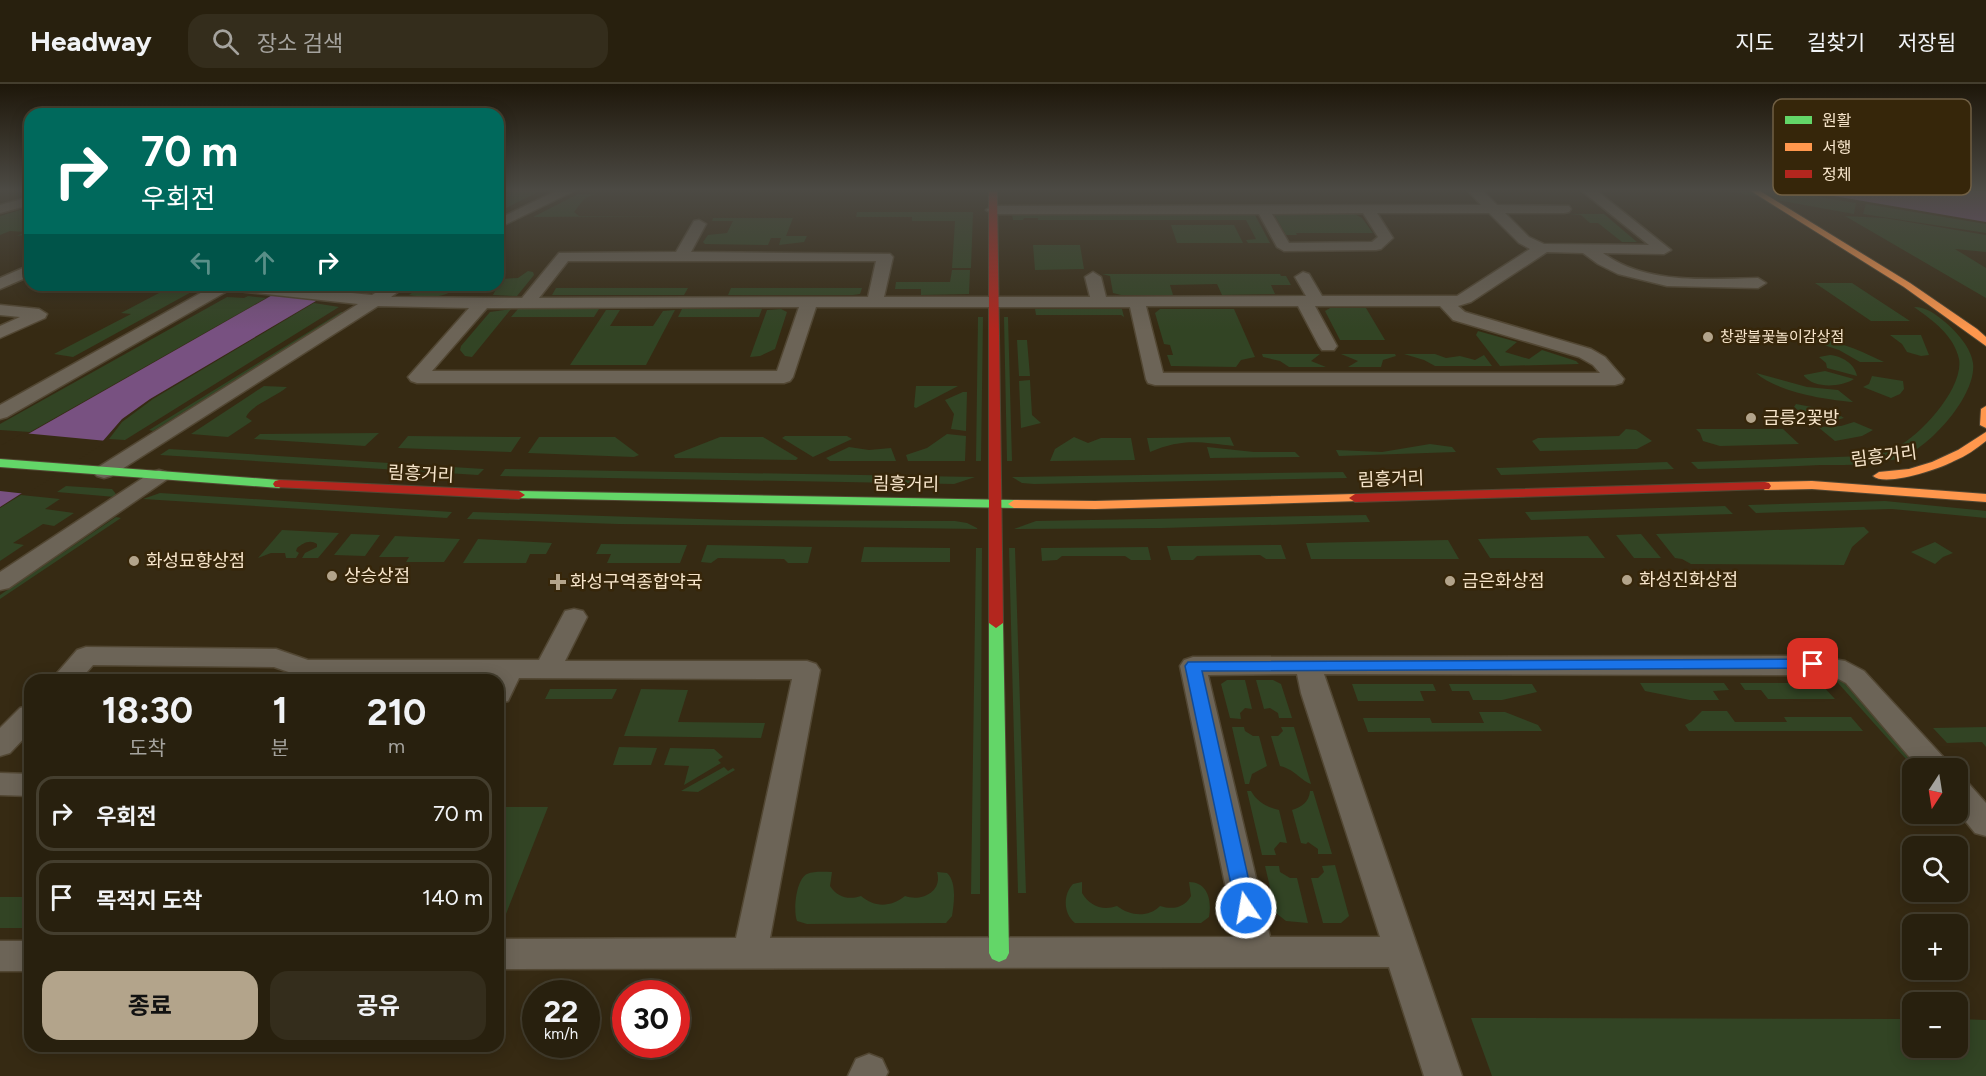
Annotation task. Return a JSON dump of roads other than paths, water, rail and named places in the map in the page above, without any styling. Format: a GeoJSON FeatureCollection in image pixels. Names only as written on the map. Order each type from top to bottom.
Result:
{"type":"FeatureCollection","features":[{"type":"Feature","properties":{"kind":"main road"},"geometry":{"type":"LineString","coordinates":[[993,237],[999,953]]}},
{"type":"Feature","properties":{"kind":"main road"},"geometry":{"type":"LineString","coordinates":[[1829,237],[1915,291],[1974,331],[1986,344]]}},
{"type":"Feature","properties":{"kind":"main road"},"geometry":{"type":"LineString","coordinates":[[1856,237],[1867,244]]}},
{"type":"Feature","properties":{"kind":"main road"},"geometry":{"type":"LineString","coordinates":[[1986,409],[1986,424]]}},
{"type":"Feature","properties":{"kind":"main road","name":"림흥거리"},"geometry":{"type":"LineString","coordinates":[[1812,485],[1855,477],[1912,473],[1930,468],[1961,455],[1986,435]]}},
{"type":"Feature","properties":{"kind":"main road","name":"림흥거리"},"geometry":{"type":"LineString","coordinates":[[0,463],[159,476],[472,494],[996,504],[1201,503],[1812,485],[1986,498]]}},
{"type":"Feature","properties":{"kind":"street"},"geometry":{"type":"LineString","coordinates":[[681,256],[692,237]]}},
{"type":"Feature","properties":{"kind":"street"},"geometry":{"type":"LineString","coordinates":[[1279,237],[1284,247],[1367,247],[1376,246],[1386,237]]}},
{"type":"Feature","properties":{"kind":"street"},"geometry":{"type":"LineString","coordinates":[[1521,237],[1543,249],[1585,247],[1664,250],[1648,237]]}},
{"type":"Feature","properties":{"kind":"street"},"geometry":{"type":"LineString","coordinates":[[1585,247],[1597,259],[1613,267],[1661,279],[1689,283],[1758,283]]}},
{"type":"Feature","properties":{"kind":"street"},"geometry":{"type":"LineString","coordinates":[[276,291],[374,301],[482,303],[1445,302],[1465,299],[1543,249]]}},
{"type":"Feature","properties":{"kind":"street"},"geometry":{"type":"LineString","coordinates":[[526,303],[564,256],[885,257],[875,303]]}},
{"type":"Feature","properties":{"kind":"street"},"geometry":{"type":"LineString","coordinates":[[10,265],[24,267]]}},
{"type":"Feature","properties":{"kind":"street"},"geometry":{"type":"LineString","coordinates":[[0,284],[24,271]]}},
{"type":"Feature","properties":{"kind":"street"},"geometry":{"type":"LineString","coordinates":[[1093,277],[1099,302]]}},
{"type":"Feature","properties":{"kind":"street"},"geometry":{"type":"LineString","coordinates":[[1303,277],[1310,302],[1328,346]]}},
{"type":"Feature","properties":{"kind":"street"},"geometry":{"type":"LineString","coordinates":[[1350,302],[1376,285]]}},
{"type":"Feature","properties":{"kind":"street"},"geometry":{"type":"LineString","coordinates":[[0,413],[215,291]]}},
{"type":"Feature","properties":{"kind":"street"},"geometry":{"type":"LineString","coordinates":[[104,472],[390,291]]}},
{"type":"Feature","properties":{"kind":"street"},"geometry":{"type":"LineString","coordinates":[[1137,302],[1155,379],[1616,379],[1599,361],[1585,353],[1459,316],[1445,302]]}},
{"type":"Feature","properties":{"kind":"street"},"geometry":{"type":"LineString","coordinates":[[482,303],[417,377],[784,377],[809,303]]}},
{"type":"Feature","properties":{"kind":"street"},"geometry":{"type":"LineString","coordinates":[[0,310],[39,314],[0,333]]}},
{"type":"Feature","properties":{"kind":"street"},"geometry":{"type":"LineString","coordinates":[[0,583],[159,476]]}},
{"type":"Feature","properties":{"kind":"street"},"geometry":{"type":"LineString","coordinates":[[547,670],[574,617]]}},
{"type":"Feature","properties":{"kind":"street"},"geometry":{"type":"LineString","coordinates":[[70,674],[86,656],[276,658],[302,674],[511,669],[807,670],[750,954]]}},
{"type":"Feature","properties":{"kind":"street"},"geometry":{"type":"LineString","coordinates":[[1256,952],[1193,666],[1813,664],[1836,667],[1855,677],[1927,758]]}},
{"type":"Feature","properties":{"kind":"street"},"geometry":{"type":"LineString","coordinates":[[1308,665],[1315,693],[1443,1076]]}},
{"type":"Feature","properties":{"kind":"street"},"geometry":{"type":"LineString","coordinates":[[504,682],[511,669]]}},
{"type":"Feature","properties":{"kind":"street"},"geometry":{"type":"LineString","coordinates":[[0,746],[24,721]]}},
{"type":"Feature","properties":{"kind":"street"},"geometry":{"type":"LineString","coordinates":[[0,784],[24,785]]}},
{"type":"Feature","properties":{"kind":"street"},"geometry":{"type":"LineString","coordinates":[[1968,803],[1986,824]]}},
{"type":"Feature","properties":{"kind":"street"},"geometry":{"type":"LineString","coordinates":[[504,954],[1402,952]]}},
{"type":"Feature","properties":{"kind":"street"},"geometry":{"type":"LineString","coordinates":[[0,956],[24,956]]}},
{"type":"Feature","properties":{"kind":"place","name":"창광불꽃놀이감상점"},"geometry":{"type":"Point","coordinates":[1708,337]}},
{"type":"Feature","properties":{"kind":"place","name":"금릉2꽃방"},"geometry":{"type":"Point","coordinates":[1751,418]}},
{"type":"Feature","properties":{"kind":"place","name":"화성묘향상점"},"geometry":{"type":"Point","coordinates":[134,561]}},
{"type":"Feature","properties":{"kind":"place","name":"상승상점"},"geometry":{"type":"Point","coordinates":[332,576]}},
{"type":"Feature","properties":{"kind":"place","name":"화성진화상점"},"geometry":{"type":"Point","coordinates":[1627,580]}},
{"type":"Feature","properties":{"kind":"place","name":"금은화상점"},"geometry":{"type":"Point","coordinates":[1450,581]}},
{"type":"Feature","properties":{"kind":"place","name":"화성구역종합약국"},"geometry":{"type":"Point","coordinates":[558,582]}}]}
